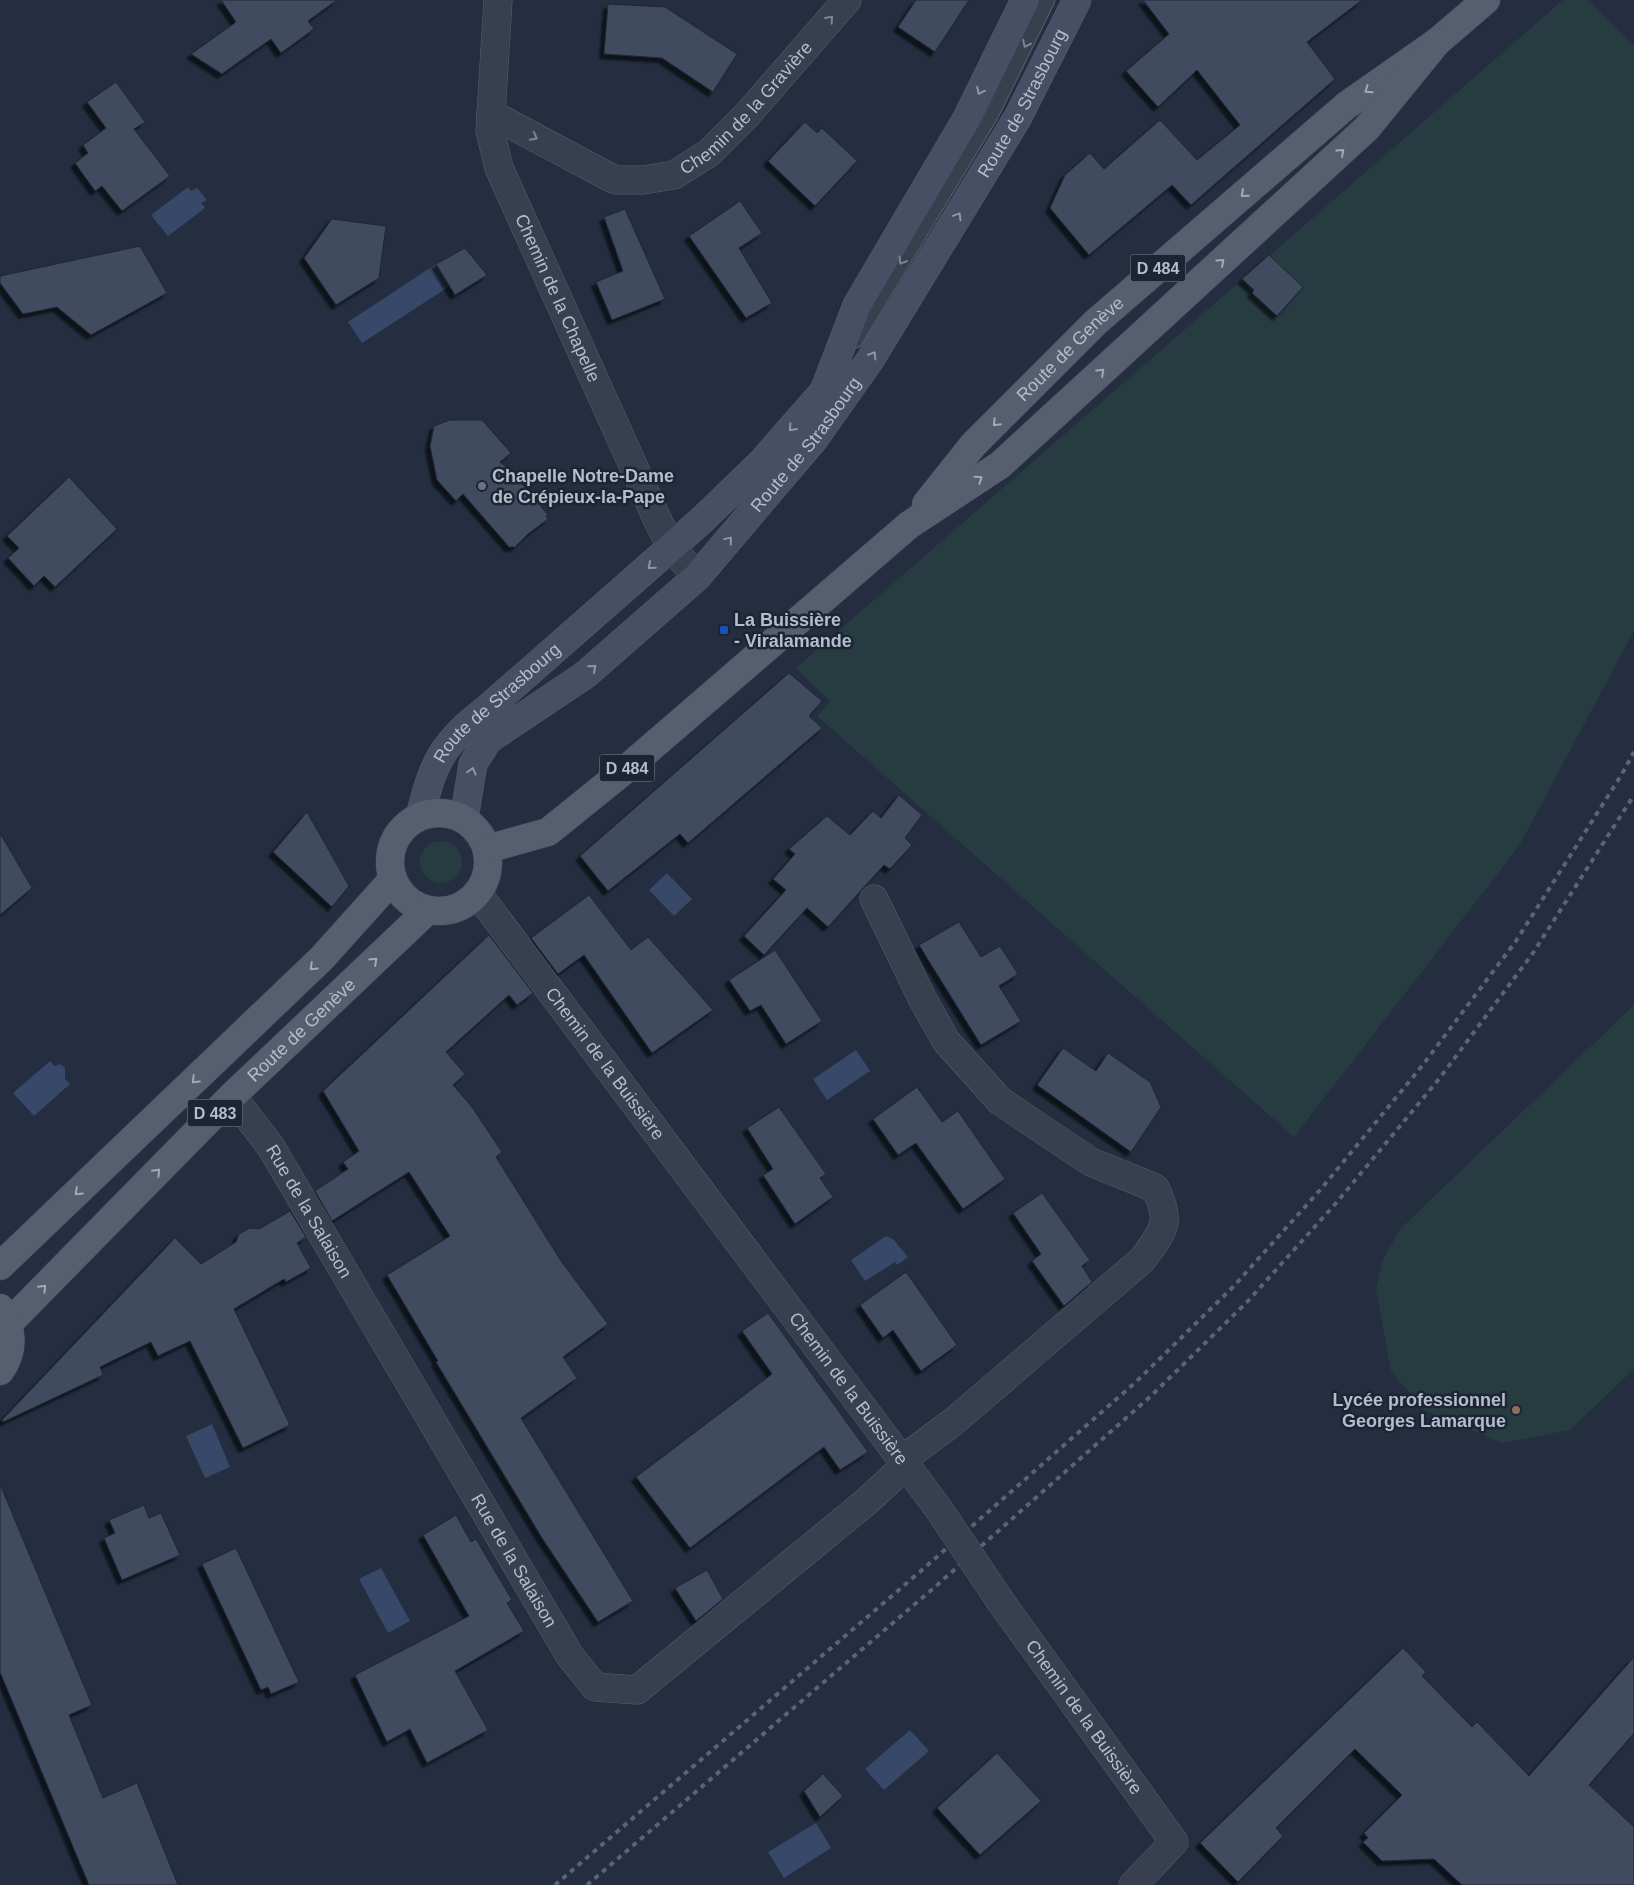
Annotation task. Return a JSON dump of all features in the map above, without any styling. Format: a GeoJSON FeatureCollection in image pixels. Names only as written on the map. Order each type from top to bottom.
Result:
{"type":"FeatureCollection","features":[{"type":"Feature","properties":{"kind":"main road","name":"Route de Strasbourg"},"geometry":{"type":"LineString","coordinates":[[420,816],[428,783],[441,754],[461,730],[672,548],[761,463],[824,391],[857,305],[967,118],[1024,0]]}},
{"type":"Feature","properties":{"kind":"main road","name":"Route de Strasbourg"},"geometry":{"type":"LineString","coordinates":[[464,819],[473,764],[488,740],[585,675],[697,577],[815,438],[870,360],[1018,117],[1077,0]]}},
{"type":"Feature","properties":{"kind":"main road","name":"Route de Genève"},"geometry":{"type":"LineString","coordinates":[[909,525],[974,445],[1096,322],[1347,105],[1437,42],[1486,0]]}},
{"type":"Feature","properties":{"kind":"main road","name":"Route de Genève"},"geometry":{"type":"LineString","coordinates":[[487,849],[548,832],[626,769],[909,525],[1000,464],[1367,128],[1437,42]]}},
{"type":"Feature","properties":{"kind":"main road"},"geometry":{"type":"LineString","coordinates":[[434,812],[450,813],[464,819],[482,837],[487,849],[489,864],[486,880],[478,894],[467,903],[455,908],[441,911],[428,910],[407,898],[392,879],[391,849],[397,836],[406,824],[420,816],[434,812]]}},
{"type":"Feature","properties":{"kind":"main road","name":"Route de Genève"},"geometry":{"type":"LineString","coordinates":[[0,1266],[322,958],[392,879]]}},
{"type":"Feature","properties":{"kind":"main road","name":"Route de Genève"},"geometry":{"type":"LineString","coordinates":[[4,1315],[428,910]]}},
{"type":"Feature","properties":{"kind":"main road"},"geometry":{"type":"LineString","coordinates":[[0,1371],[10,1351],[11,1337],[4,1315]]}},
{"type":"Feature","properties":{"kind":"street","name":"Chemin de la Chapelle"},"geometry":{"type":"LineString","coordinates":[[498,0],[490,131],[498,168],[672,548],[697,577]]}},
{"type":"Feature","properties":{"kind":"street","name":"Chemin de la Gravière"},"geometry":{"type":"LineString","coordinates":[[491,114],[615,180],[643,180],[674,175],[709,153],[722,140],[847,0]]}},
{"type":"Feature","properties":{"kind":"street","name":"Chemin de la Buissière"},"geometry":{"type":"LineString","coordinates":[[478,894],[938,1508],[1001,1602],[1174,1842],[1133,1885]]}},
{"type":"Feature","properties":{"kind":"street","name":"Rue de la Salaison"},"geometry":{"type":"LineString","coordinates":[[232,1096],[271,1147],[570,1656],[595,1687],[637,1690],[866,1502],[904,1463],[1142,1260],[1161,1233],[1166,1221],[1164,1205],[1155,1188],[1091,1162],[1000,1100],[946,1041],[922,998],[874,898]]}},
{"type":"Feature","properties":{"kind":"lane"},"geometry":{"type":"LineString","coordinates":[[824,391],[991,114],[1047,0]]}},
{"type":"Feature","properties":{"kind":"green space"},"geometry":{"type":"Polygon","coordinates":[[[1563,0],[1587,0],[1634,45],[1634,631],[1519,846],[1294,1137],[817,716],[830,701],[796,668],[1563,0]]]}},
{"type":"Feature","properties":{"kind":"green space"},"geometry":{"type":"Polygon","coordinates":[[[445,841],[453,844],[459,850],[462,862],[459,874],[453,880],[437,883],[429,880],[423,874],[420,858],[423,850],[429,844],[445,841]]]}},
{"type":"Feature","properties":{"kind":"green space"},"geometry":{"type":"Polygon","coordinates":[[[1634,1005],[1634,1369],[1570,1430],[1502,1443],[1424,1410],[1391,1371],[1376,1289],[1383,1259],[1401,1228],[1634,1005]]]}},
{"type":"Feature","properties":{"kind":"water"},"geometry":{"type":"Polygon","coordinates":[[[188,187],[191,191],[197,188],[207,200],[201,203],[205,208],[168,236],[151,215],[188,187]]]}},
{"type":"Feature","properties":{"kind":"water"},"geometry":{"type":"Polygon","coordinates":[[[436,264],[450,286],[362,343],[348,322],[436,264]]]}},
{"type":"Feature","properties":{"kind":"water"},"geometry":{"type":"Polygon","coordinates":[[[667,873],[692,899],[674,916],[649,890],[667,873]]]}},
{"type":"Feature","properties":{"kind":"water"},"geometry":{"type":"Polygon","coordinates":[[[856,1050],[870,1071],[827,1100],[813,1079],[856,1050]]]}},
{"type":"Feature","properties":{"kind":"water"},"geometry":{"type":"Polygon","coordinates":[[[50,1061],[54,1066],[60,1064],[65,1068],[65,1079],[70,1084],[34,1116],[13,1093],[50,1061]]]}},
{"type":"Feature","properties":{"kind":"water"},"geometry":{"type":"Polygon","coordinates":[[[886,1236],[894,1240],[908,1257],[897,1265],[895,1262],[865,1281],[851,1260],[886,1236]]]}},
{"type":"Feature","properties":{"kind":"water"},"geometry":{"type":"Polygon","coordinates":[[[212,1424],[230,1467],[205,1478],[186,1436],[212,1424]]]}},
{"type":"Feature","properties":{"kind":"water"},"geometry":{"type":"Polygon","coordinates":[[[381,1568],[410,1621],[388,1633],[359,1579],[381,1568]]]}},
{"type":"Feature","properties":{"kind":"water"},"geometry":{"type":"Polygon","coordinates":[[[910,1730],[929,1751],[884,1790],[865,1769],[910,1730]]]}},
{"type":"Feature","properties":{"kind":"water"},"geometry":{"type":"Polygon","coordinates":[[[816,1823],[831,1848],[784,1878],[768,1852],[816,1823]]]}},
{"type":"Feature","properties":{"kind":"building"},"geometry":{"type":"Polygon","coordinates":[[[221,0],[337,0],[308,21],[314,29],[281,53],[271,39],[222,74],[191,54],[236,22],[221,0]]]}},
{"type":"Feature","properties":{"kind":"building"},"geometry":{"type":"Polygon","coordinates":[[[916,0],[969,0],[935,52],[898,27],[916,0]]]}},
{"type":"Feature","properties":{"kind":"building"},"geometry":{"type":"Polygon","coordinates":[[[1143,0],[1362,0],[1307,42],[1335,79],[1191,205],[1172,185],[1089,255],[1050,208],[1065,175],[1090,153],[1104,169],[1160,120],[1197,160],[1240,125],[1197,70],[1158,107],[1126,71],[1169,34],[1143,0]]]}},
{"type":"Feature","properties":{"kind":"building"},"geometry":{"type":"Polygon","coordinates":[[[608,4],[665,7],[737,54],[713,92],[662,58],[604,54],[608,4]]]}},
{"type":"Feature","properties":{"kind":"building"},"geometry":{"type":"Polygon","coordinates":[[[116,82],[145,122],[134,129],[170,176],[122,211],[102,186],[95,191],[75,163],[88,153],[83,145],[106,128],[87,102],[116,82]]]}},
{"type":"Feature","properties":{"kind":"building"},"geometry":{"type":"Polygon","coordinates":[[[805,122],[817,133],[822,128],[857,161],[815,206],[768,161],[805,122]]]}},
{"type":"Feature","properties":{"kind":"building"},"geometry":{"type":"Polygon","coordinates":[[[740,201],[762,233],[739,248],[772,303],[746,318],[689,236],[740,201]]]}},
{"type":"Feature","properties":{"kind":"building"},"geometry":{"type":"Polygon","coordinates":[[[625,209],[665,299],[612,320],[596,282],[623,271],[604,217],[625,209]]]}},
{"type":"Feature","properties":{"kind":"building"},"geometry":{"type":"Polygon","coordinates":[[[332,219],[386,226],[379,278],[336,305],[304,258],[332,219]]]}},
{"type":"Feature","properties":{"kind":"building"},"geometry":{"type":"Polygon","coordinates":[[[140,246],[167,293],[91,335],[57,307],[23,314],[0,283],[0,276],[140,246]]]}},
{"type":"Feature","properties":{"kind":"building"},"geometry":{"type":"Polygon","coordinates":[[[465,248],[487,275],[455,295],[436,264],[465,248]]]}},
{"type":"Feature","properties":{"kind":"building"},"geometry":{"type":"Polygon","coordinates":[[[1269,255],[1303,287],[1277,316],[1252,293],[1254,290],[1242,279],[1269,255]]]}},
{"type":"Feature","properties":{"kind":"building","name":"Chapelle Notre-Dame de Crépieux-la-Pape"},"geometry":{"type":"Polygon","coordinates":[[[450,420],[482,420],[511,453],[500,462],[513,473],[548,515],[546,516],[548,519],[528,534],[514,548],[512,546],[510,548],[463,494],[456,501],[437,480],[430,446],[434,426],[450,420]]]}},
{"type":"Feature","properties":{"kind":"building"},"geometry":{"type":"Polygon","coordinates":[[[69,477],[117,529],[55,587],[44,576],[34,586],[8,558],[19,548],[7,536],[69,477]]]}},
{"type":"Feature","properties":{"kind":"building"},"geometry":{"type":"Polygon","coordinates":[[[789,673],[822,701],[809,716],[822,728],[688,843],[680,834],[608,891],[580,856],[789,673]]]}},
{"type":"Feature","properties":{"kind":"building"},"geometry":{"type":"Polygon","coordinates":[[[899,795],[922,815],[905,838],[912,845],[890,869],[884,865],[828,927],[807,908],[764,955],[744,936],[786,890],[773,879],[795,854],[789,849],[827,816],[850,835],[873,811],[881,818],[899,795]]]}},
{"type":"Feature","properties":{"kind":"building"},"geometry":{"type":"Polygon","coordinates":[[[307,812],[349,886],[332,907],[273,852],[307,812]]]}},
{"type":"Feature","properties":{"kind":"building"},"geometry":{"type":"Polygon","coordinates":[[[0,833],[32,888],[0,915],[0,833]]]}},
{"type":"Feature","properties":{"kind":"building"},"geometry":{"type":"Polygon","coordinates":[[[589,895],[631,950],[648,937],[713,1010],[652,1053],[584,955],[558,974],[531,938],[589,895]]]}},
{"type":"Feature","properties":{"kind":"building"},"geometry":{"type":"Polygon","coordinates":[[[959,922],[981,957],[1000,946],[1018,974],[999,986],[1021,1021],[981,1045],[919,945],[959,922]]]}},
{"type":"Feature","properties":{"kind":"building"},"geometry":{"type":"Polygon","coordinates":[[[489,935],[533,993],[517,1005],[509,995],[446,1052],[465,1074],[453,1085],[472,1107],[502,1152],[496,1157],[561,1261],[608,1324],[563,1357],[577,1378],[521,1418],[633,1601],[598,1622],[542,1538],[436,1362],[438,1361],[387,1275],[450,1236],[409,1172],[332,1221],[315,1191],[348,1169],[343,1162],[359,1151],[323,1091],[489,935]]]}},
{"type":"Feature","properties":{"kind":"building"},"geometry":{"type":"Polygon","coordinates":[[[775,950],[822,1021],[786,1044],[761,1005],[750,1011],[729,980],[775,950]]]}},
{"type":"Feature","properties":{"kind":"building"},"geometry":{"type":"Polygon","coordinates":[[[1063,1048],[1096,1071],[1108,1053],[1150,1082],[1161,1107],[1131,1152],[1037,1085],[1063,1048]]]}},
{"type":"Feature","properties":{"kind":"building"},"geometry":{"type":"Polygon","coordinates":[[[917,1087],[942,1122],[958,1111],[1005,1179],[963,1209],[916,1143],[898,1155],[873,1119],[917,1087]]]}},
{"type":"Feature","properties":{"kind":"building"},"geometry":{"type":"Polygon","coordinates":[[[779,1107],[826,1174],[820,1178],[833,1197],[795,1224],[763,1175],[773,1169],[747,1128],[779,1107]]]}},
{"type":"Feature","properties":{"kind":"building"},"geometry":{"type":"Polygon","coordinates":[[[1042,1193],[1090,1260],[1082,1266],[1092,1282],[1064,1306],[1032,1261],[1041,1254],[1013,1213],[1042,1193]]]}},
{"type":"Feature","properties":{"kind":"building"},"geometry":{"type":"Polygon","coordinates":[[[290,1211],[306,1237],[297,1243],[311,1268],[286,1282],[284,1279],[234,1309],[290,1425],[243,1448],[190,1341],[158,1356],[151,1342],[100,1367],[103,1375],[3,1422],[2,1420],[175,1238],[201,1264],[236,1242],[239,1234],[250,1228],[259,1229],[290,1211]]]}},
{"type":"Feature","properties":{"kind":"building"},"geometry":{"type":"Polygon","coordinates":[[[906,1272],[957,1345],[921,1371],[893,1330],[883,1338],[860,1305],[906,1272]]]}},
{"type":"Feature","properties":{"kind":"building"},"geometry":{"type":"Polygon","coordinates":[[[768,1313],[868,1452],[840,1470],[824,1447],[690,1548],[636,1477],[772,1374],[742,1331],[768,1313]]]}},
{"type":"Feature","properties":{"kind":"building"},"geometry":{"type":"Polygon","coordinates":[[[0,1484],[92,1705],[69,1715],[103,1798],[137,1783],[178,1885],[89,1885],[0,1672],[0,1484]]]}},
{"type":"Feature","properties":{"kind":"building"},"geometry":{"type":"Polygon","coordinates":[[[144,1505],[149,1518],[161,1513],[180,1555],[122,1580],[104,1538],[115,1533],[109,1520],[144,1505]]]}},
{"type":"Feature","properties":{"kind":"building"},"geometry":{"type":"Polygon","coordinates":[[[456,1515],[471,1542],[476,1539],[512,1600],[507,1603],[524,1631],[455,1671],[488,1730],[427,1763],[410,1729],[387,1742],[355,1675],[469,1616],[423,1535],[456,1515]]]}},
{"type":"Feature","properties":{"kind":"building"},"geometry":{"type":"Polygon","coordinates":[[[236,1548],[299,1682],[271,1694],[268,1687],[261,1690],[202,1564],[236,1548]]]}},
{"type":"Feature","properties":{"kind":"building"},"geometry":{"type":"Polygon","coordinates":[[[707,1570],[723,1599],[696,1621],[675,1588],[707,1570]]]}},
{"type":"Feature","properties":{"kind":"building"},"geometry":{"type":"Polygon","coordinates":[[[1403,1648],[1426,1672],[1422,1676],[1472,1727],[1477,1722],[1529,1776],[1634,1657],[1634,1733],[1589,1785],[1634,1827],[1634,1885],[1462,1885],[1434,1859],[1382,1861],[1363,1842],[1368,1838],[1364,1833],[1402,1795],[1355,1749],[1276,1828],[1283,1836],[1238,1882],[1200,1843],[1403,1648]]]}},
{"type":"Feature","properties":{"kind":"building"},"geometry":{"type":"Polygon","coordinates":[[[997,1753],[1041,1801],[980,1855],[937,1808],[997,1753]]]}},
{"type":"Feature","properties":{"kind":"building"},"geometry":{"type":"Polygon","coordinates":[[[823,1774],[843,1796],[820,1817],[804,1791],[823,1774]]]}},
{"type":"Feature","properties":{"kind":"railway"},"geometry":{"type":"LineString","coordinates":[[555,1885],[922,1570],[1137,1381],[1233,1287],[1321,1189],[1422,1066],[1516,941],[1634,752]]}},
{"type":"Feature","properties":{"kind":"railway"},"geometry":{"type":"LineString","coordinates":[[587,1885],[936,1586],[1151,1396],[1248,1301],[1337,1202],[1439,1079],[1533,953],[1634,795]]}},
{"type":"Feature","properties":{"kind":"place","name":"Chapelle Notre-Dame de Crépieux-la-Pape"},"geometry":{"type":"Point","coordinates":[482,486]}},
{"type":"Feature","properties":{"kind":"place","name":"La Buissière - Viralamande"},"geometry":{"type":"Point","coordinates":[724,630]}},
{"type":"Feature","properties":{"kind":"place","name":"Lycée professionnel Georges Lamarque"},"geometry":{"type":"Point","coordinates":[1516,1410]}}]}
